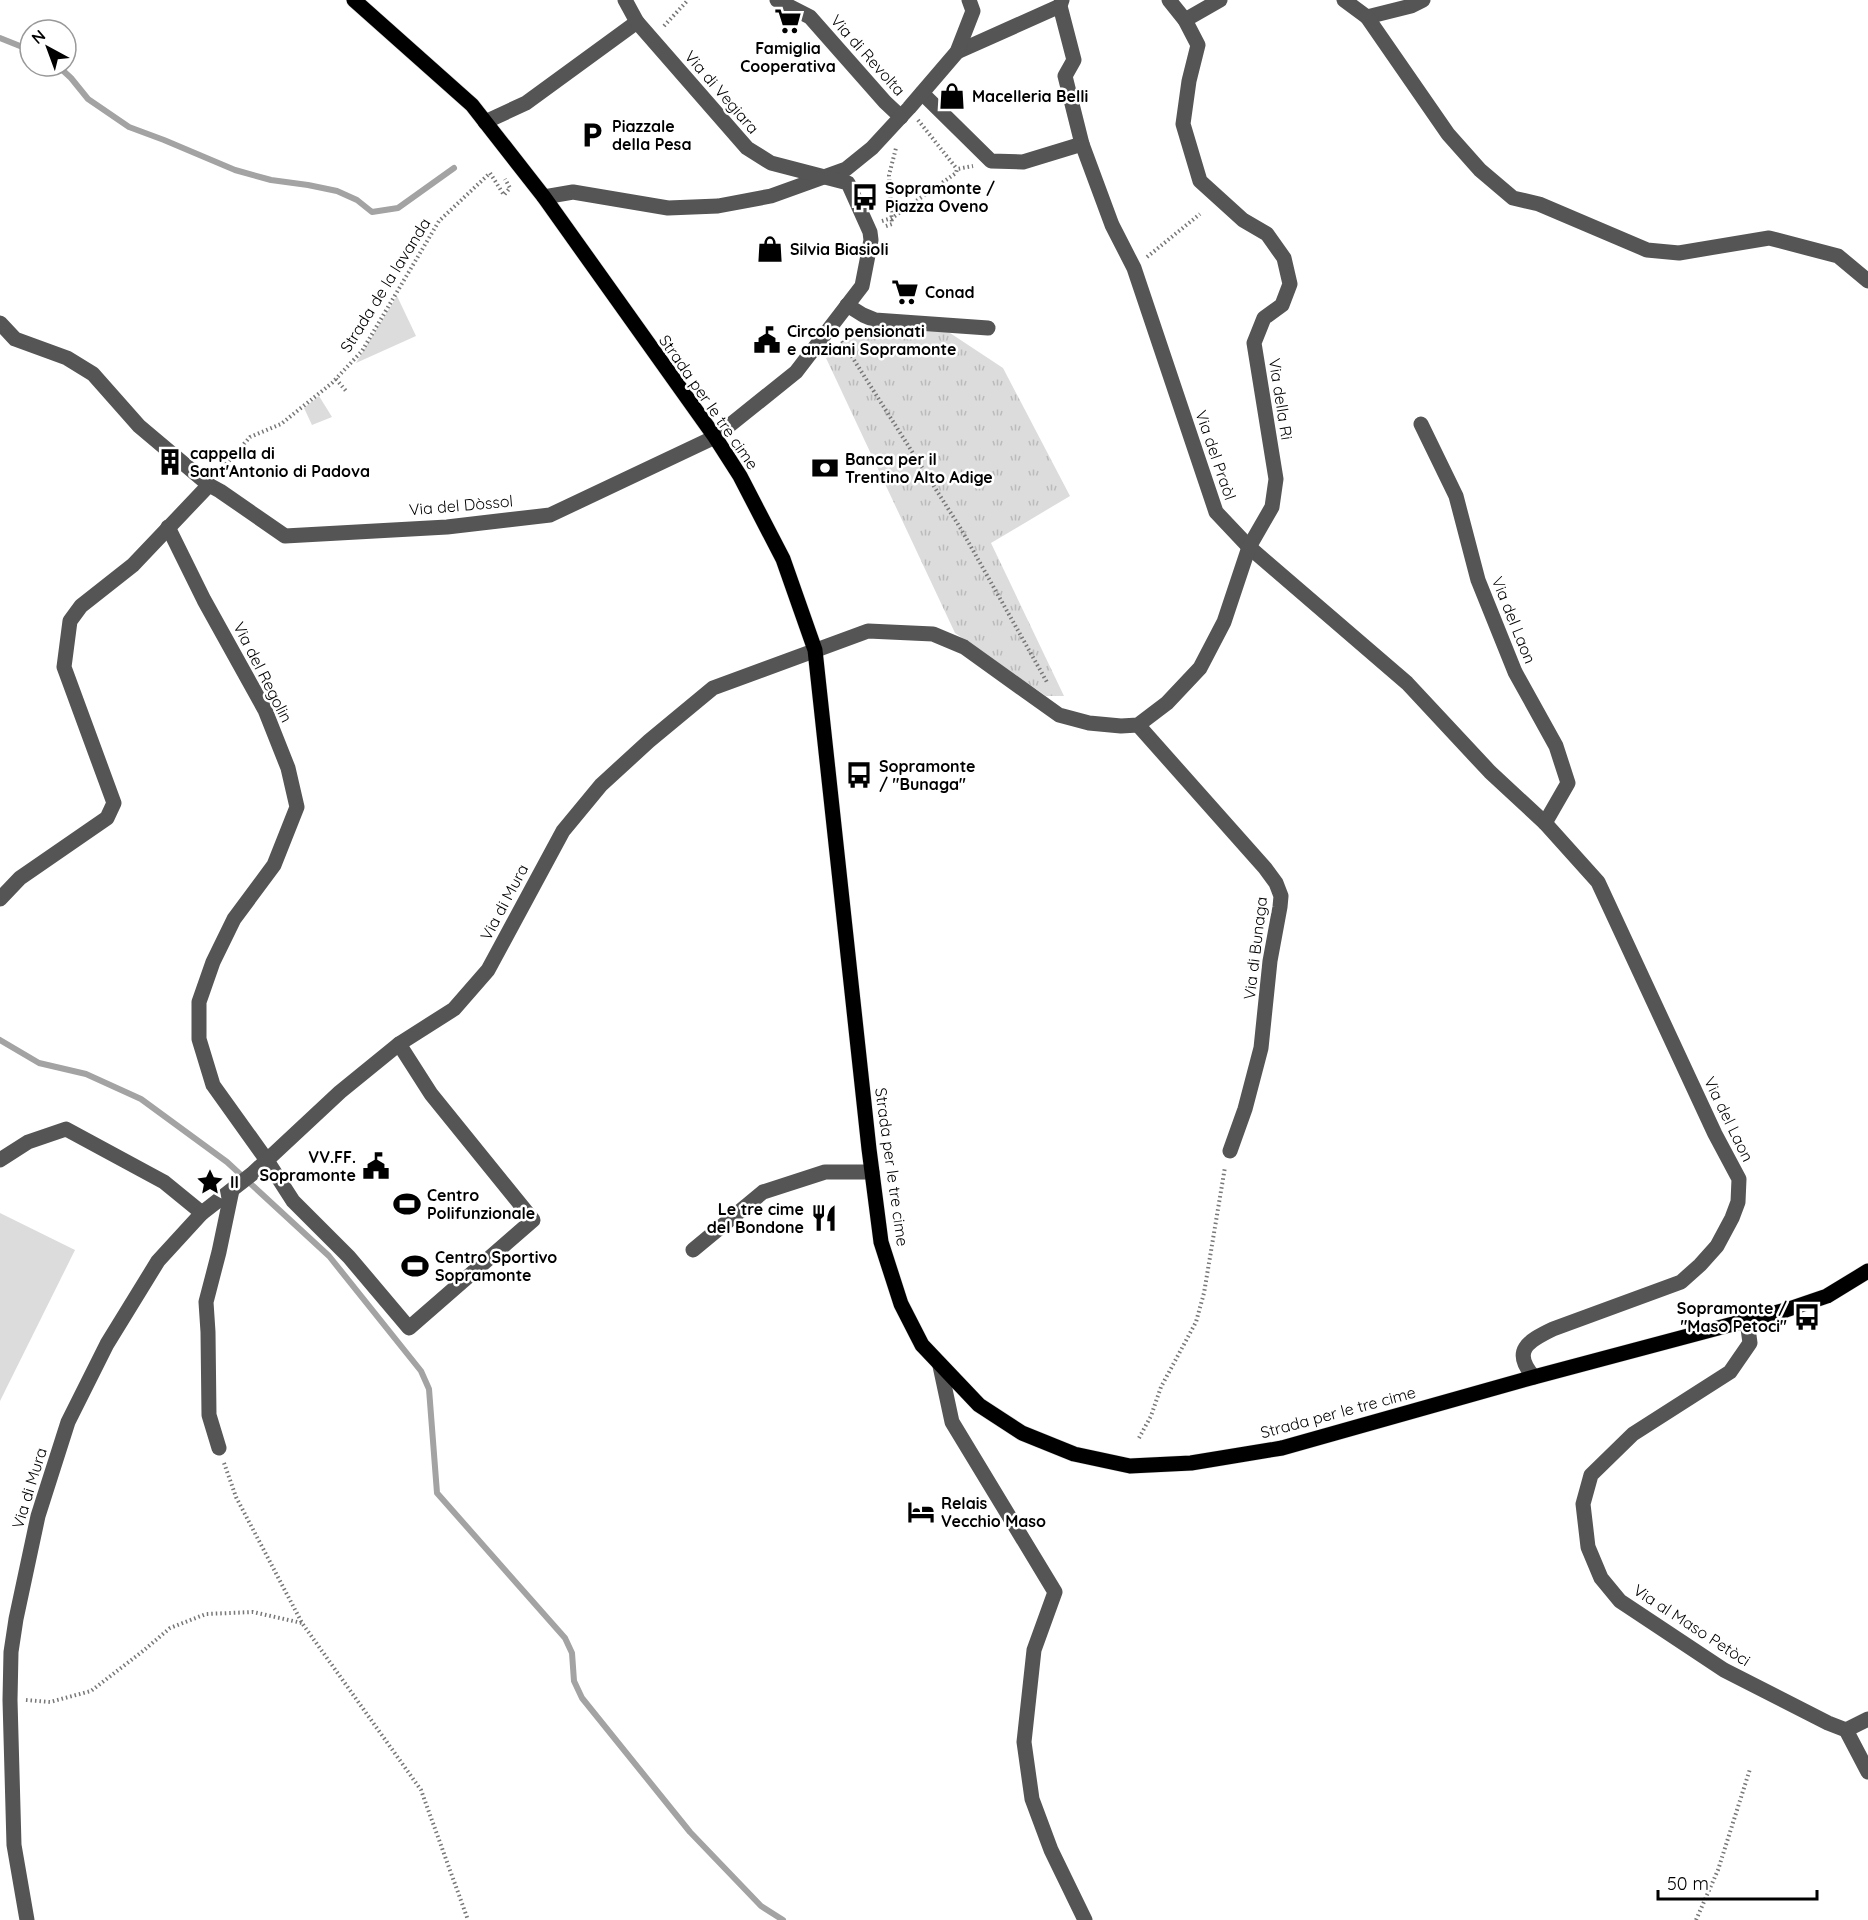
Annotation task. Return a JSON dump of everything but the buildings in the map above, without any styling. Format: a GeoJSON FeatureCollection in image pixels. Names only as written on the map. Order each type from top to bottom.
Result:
{"type":"FeatureCollection","features":[{"type":"Feature","properties":{"kind":"main road","name":"Strada per le tre cime"},"geometry":{"type":"LineString","coordinates":[[354,0],[472,105],[544,197],[715,437],[740,476],[783,559],[815,650],[881,1242],[900,1304],[922,1345],[979,1405],[1022,1433],[1074,1454],[1130,1466],[1191,1463],[1282,1448],[1534,1377],[1786,1310],[1827,1296],[1868,1271]]}},
{"type":"Feature","properties":{"kind":"street","name":"Via di Vegiara"},"geometry":{"type":"LineString","coordinates":[[625,0],[637,22],[747,148],[771,163],[848,183],[868,226]]}},
{"type":"Feature","properties":{"kind":"street","name":"Via di Revolta"},"geometry":{"type":"LineString","coordinates":[[777,0],[810,17],[885,102],[905,113]]}},
{"type":"Feature","properties":{"kind":"street"},"geometry":{"type":"LineString","coordinates":[[544,197],[573,192],[668,208],[718,206],[771,196],[846,169],[905,113],[957,51],[973,11],[969,0]]}},
{"type":"Feature","properties":{"kind":"street","name":"Via della Ri"},"geometry":{"type":"LineString","coordinates":[[1169,0],[1185,20],[1198,45],[1189,81],[1183,124],[1200,181],[1243,220],[1267,234],[1284,258],[1290,284],[1282,305],[1264,318],[1254,343],[1276,479],[1272,507],[1249,547]]}},
{"type":"Feature","properties":{"kind":"street"},"geometry":{"type":"LineString","coordinates":[[1185,20],[1220,0]]}},
{"type":"Feature","properties":{"kind":"street"},"geometry":{"type":"LineString","coordinates":[[1344,0],[1367,17],[1448,134],[1480,170],[1513,198],[1539,204],[1647,250],[1679,253],[1769,238],[1838,256],[1868,281]]}},
{"type":"Feature","properties":{"kind":"street"},"geometry":{"type":"LineString","coordinates":[[1367,17],[1411,6],[1423,0]]}},
{"type":"Feature","properties":{"kind":"street"},"geometry":{"type":"LineString","coordinates":[[957,51],[1061,3]]}},
{"type":"Feature","properties":{"kind":"street","name":"Via del Praòl"},"geometry":{"type":"LineString","coordinates":[[1061,3],[1074,60],[1065,76],[1082,144],[1112,225],[1134,268],[1216,512],[1249,547]]}},
{"type":"Feature","properties":{"kind":"street"},"geometry":{"type":"LineString","coordinates":[[485,122],[526,103],[637,22]]}},
{"type":"Feature","properties":{"kind":"street"},"geometry":{"type":"LineString","coordinates":[[922,93],[991,161],[1023,162],[1082,144]]}},
{"type":"Feature","properties":{"kind":"street","name":"Via del Dòssol"},"geometry":{"type":"LineString","coordinates":[[0,323],[15,339],[67,358],[93,374],[140,426],[209,485],[220,490],[285,536],[447,526],[550,515],[715,437],[796,372],[862,286],[871,240],[868,226]]}},
{"type":"Feature","properties":{"kind":"street"},"geometry":{"type":"LineString","coordinates":[[844,309],[875,320],[988,328]]}},
{"type":"Feature","properties":{"kind":"street","name":"Via del Laon"},"geometry":{"type":"LineString","coordinates":[[1421,424],[1456,496],[1478,580],[1515,672],[1556,746],[1568,783],[1545,823]]}},
{"type":"Feature","properties":{"kind":"street"},"geometry":{"type":"LineString","coordinates":[[0,899],[20,878],[107,818],[114,803],[64,667],[70,621],[81,606],[133,565],[209,485]]}},
{"type":"Feature","properties":{"kind":"street","name":"Via del Regolin"},"geometry":{"type":"LineString","coordinates":[[168,527],[204,600],[266,710],[288,768],[297,807],[274,866],[234,919],[213,962],[199,1002],[199,1039],[213,1085],[293,1200],[349,1257],[409,1328],[533,1220],[431,1094],[399,1044]]}},
{"type":"Feature","properties":{"kind":"street"},"geometry":{"type":"LineString","coordinates":[[815,650],[868,631],[933,634],[964,647],[1059,715],[1089,723],[1138,725],[1167,703],[1200,668],[1224,622],[1249,547]]}},
{"type":"Feature","properties":{"kind":"street","name":"Via del Laon"},"geometry":{"type":"LineString","coordinates":[[1249,547],[1407,683],[1490,772],[1545,823],[1598,882],[1715,1134],[1739,1179],[1737,1202],[1732,1218],[1717,1246],[1700,1265],[1681,1282],[1533,1338],[1525,1348],[1522,1359],[1525,1368],[1534,1377]]}},
{"type":"Feature","properties":{"kind":"street","name":"Via di Mura"},"geometry":{"type":"LineString","coordinates":[[27,1920],[14,1845],[10,1700],[11,1652],[15,1619],[38,1516],[69,1422],[107,1344],[158,1261],[202,1213],[252,1174],[340,1092],[399,1044],[454,1009],[488,970],[563,831],[601,785],[649,741],[713,688],[815,650]]}},
{"type":"Feature","properties":{"kind":"street","name":"Via di Bunaga"},"geometry":{"type":"LineString","coordinates":[[1138,725],[1265,868],[1276,883],[1281,896],[1270,961],[1261,1048],[1245,1109],[1230,1151]]}},
{"type":"Feature","properties":{"kind":"street"},"geometry":{"type":"LineString","coordinates":[[0,1160],[28,1142],[66,1130],[164,1182],[202,1213]]}},
{"type":"Feature","properties":{"kind":"street"},"geometry":{"type":"LineString","coordinates":[[693,1250],[763,1192],[825,1172],[872,1172]]}},
{"type":"Feature","properties":{"kind":"street"},"geometry":{"type":"LineString","coordinates":[[219,1448],[209,1415],[206,1302],[232,1190]]}},
{"type":"Feature","properties":{"kind":"street","name":"Via al Maso Petòci"},"geometry":{"type":"LineString","coordinates":[[1747,1321],[1750,1343],[1730,1372],[1633,1434],[1591,1475],[1583,1504],[1588,1547],[1601,1578],[1620,1601],[1724,1670],[1846,1730]]}},
{"type":"Feature","properties":{"kind":"street"},"geometry":{"type":"LineString","coordinates":[[940,1366],[952,1422],[1055,1592],[1034,1650],[1024,1742],[1032,1799],[1051,1850],[1084,1920]]}},
{"type":"Feature","properties":{"kind":"street"},"geometry":{"type":"LineString","coordinates":[[1868,1719],[1846,1730],[1868,1772]]}},
{"type":"Feature","properties":{"kind":"path"},"geometry":{"type":"LineString","coordinates":[[652,39],[688,0]]}},
{"type":"Feature","properties":{"kind":"path"},"geometry":{"type":"LineString","coordinates":[[905,113],[957,169]]}},
{"type":"Feature","properties":{"kind":"path"},"geometry":{"type":"LineString","coordinates":[[892,224],[889,175],[900,139]]}},
{"type":"Feature","properties":{"kind":"path"},"geometry":{"type":"LineString","coordinates":[[868,226],[892,218],[956,173],[957,169],[991,161]]}},
{"type":"Feature","properties":{"kind":"path"},"geometry":{"type":"LineString","coordinates":[[951,176],[953,165]]}},
{"type":"Feature","properties":{"kind":"path","name":"Strada de la lavanda"},"geometry":{"type":"LineString","coordinates":[[209,485],[250,437],[281,424],[336,379],[362,351],[439,221],[490,173]]}},
{"type":"Feature","properties":{"kind":"path"},"geometry":{"type":"LineString","coordinates":[[1134,268],[1200,214]]}},
{"type":"Feature","properties":{"kind":"path"},"geometry":{"type":"LineString","coordinates":[[838,335],[961,530],[1047,683],[1059,715]]}},
{"type":"Feature","properties":{"kind":"path"},"geometry":{"type":"LineString","coordinates":[[336,379],[346,391]]}},
{"type":"Feature","properties":{"kind":"path"},"geometry":{"type":"LineString","coordinates":[[1139,1438],[1151,1416],[1161,1387],[1199,1313],[1221,1188],[1230,1151]]}},
{"type":"Feature","properties":{"kind":"path"},"geometry":{"type":"LineString","coordinates":[[219,1448],[236,1497],[302,1623],[421,1790],[468,1920]]}},
{"type":"Feature","properties":{"kind":"path"},"geometry":{"type":"LineString","coordinates":[[10,1700],[50,1702],[91,1691],[170,1628],[206,1614],[253,1612],[302,1623]]}},
{"type":"Feature","properties":{"kind":"path"},"geometry":{"type":"LineString","coordinates":[[1696,1920],[1719,1870],[1750,1768]]}},
{"type":"Feature","properties":{"kind":"green space"},"geometry":{"type":"Polygon","coordinates":[[[397,296],[416,336],[356,363],[397,296]]]}},
{"type":"Feature","properties":{"kind":"green space"},"geometry":{"type":"Polygon","coordinates":[[[866,327],[947,331],[1003,368],[1070,496],[991,543],[1064,696],[1046,696],[955,633],[826,358],[850,334],[866,327]]]}},
{"type":"Feature","properties":{"kind":"green space"},"geometry":{"type":"Polygon","coordinates":[[[319,396],[332,417],[312,425],[304,408],[319,396]]]}},
{"type":"Feature","properties":{"kind":"green space"},"geometry":{"type":"Polygon","coordinates":[[[0,1213],[75,1250],[0,1401],[0,1213]]]}},
{"type":"Feature","properties":{"kind":"waterway"},"geometry":{"type":"LineString","coordinates":[[0,38],[18,45]]}},
{"type":"Feature","properties":{"kind":"waterway"},"geometry":{"type":"LineString","coordinates":[[71,78],[88,99],[129,127],[235,170],[271,180],[337,191],[357,200],[372,212],[398,208],[454,168]]}},
{"type":"Feature","properties":{"kind":"waterway"},"geometry":{"type":"LineString","coordinates":[[0,1040],[39,1063],[86,1074],[141,1099],[227,1162],[329,1256],[421,1371],[429,1389],[437,1493],[565,1638],[572,1653],[574,1681],[582,1698],[690,1832],[761,1906],[783,1920]]}},
{"type":"Feature","properties":{"kind":"place","name":"Famiglia Cooperativa"},"geometry":{"type":"Point","coordinates":[788,21]}},
{"type":"Feature","properties":{"kind":"place","name":"Macelleria Belli"},"geometry":{"type":"Point","coordinates":[952,96]}},
{"type":"Feature","properties":{"kind":"place","name":"Piazzale della Pesa"},"geometry":{"type":"Point","coordinates":[592,135]}},
{"type":"Feature","properties":{"kind":"place","name":"Sopramonte / Piazza Oveno"},"geometry":{"type":"Point","coordinates":[865,197]}},
{"type":"Feature","properties":{"kind":"place","name":"Silvia Biasioli"},"geometry":{"type":"Point","coordinates":[770,249]}},
{"type":"Feature","properties":{"kind":"place","name":"Conad"},"geometry":{"type":"Point","coordinates":[905,292]}},
{"type":"Feature","properties":{"kind":"place","name":"Circolo pensionati e anziani Sopramonte"},"geometry":{"type":"Point","coordinates":[767,340]}},
{"type":"Feature","properties":{"kind":"place","name":"cappella di Sant'Antonio di Padova"},"geometry":{"type":"Point","coordinates":[170,462]}},
{"type":"Feature","properties":{"kind":"place","name":"Banca per il Trentino Alto Adige"},"geometry":{"type":"Point","coordinates":[825,468]}},
{"type":"Feature","properties":{"kind":"place","name":"Sopramonte / \"Bunaga\""},"geometry":{"type":"Point","coordinates":[859,775]}},
{"type":"Feature","properties":{"kind":"place","name":"VV.FF. Sopramonte"},"geometry":{"type":"Point","coordinates":[376,1166]}},
{"type":"Feature","properties":{"kind":"place","name":"II"},"geometry":{"type":"Point","coordinates":[210,1182]}},
{"type":"Feature","properties":{"kind":"place","name":"Centro Polifunzionale"},"geometry":{"type":"Point","coordinates":[407,1204]}},
{"type":"Feature","properties":{"kind":"place","name":"Le tre cime del Bondone"},"geometry":{"type":"Point","coordinates":[824,1218]}},
{"type":"Feature","properties":{"kind":"place","name":"Centro Sportivo Sopramonte"},"geometry":{"type":"Point","coordinates":[415,1266]}},
{"type":"Feature","properties":{"kind":"place","name":"Sopramonte / \"Maso Petoci\""},"geometry":{"type":"Point","coordinates":[1807,1317]}},
{"type":"Feature","properties":{"kind":"place","name":"Relais Vecchio Maso"},"geometry":{"type":"Point","coordinates":[921,1512]}}]}
